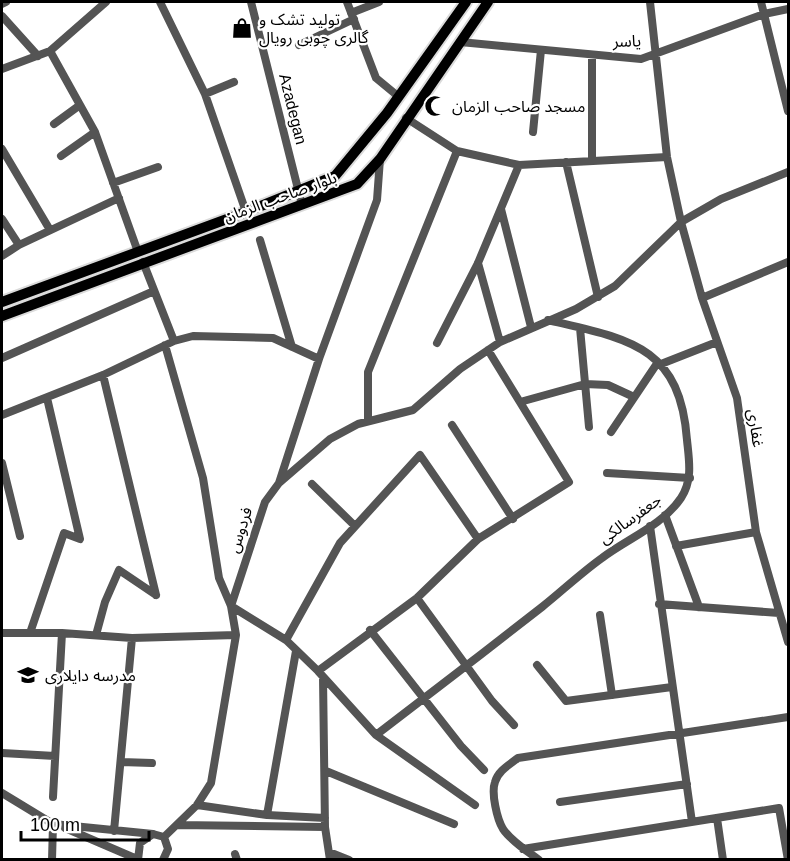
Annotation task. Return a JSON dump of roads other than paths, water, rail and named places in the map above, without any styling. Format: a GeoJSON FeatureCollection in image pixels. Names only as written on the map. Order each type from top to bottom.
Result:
{"type":"FeatureCollection","features":[{"type":"Feature","properties":{"kind":"main road","name":"بلوار صاحب الزمان"},"geometry":{"type":"LineString","coordinates":[[2,316],[335,176],[399,96],[466,2]]}},
{"type":"Feature","properties":{"kind":"main road","name":"بلوار صاحب الزمان"},"geometry":{"type":"LineString","coordinates":[[2,302],[302,205],[357,184],[380,159],[406,118],[488,2]]}},
{"type":"Feature","properties":{"kind":"street"},"geometry":{"type":"LineString","coordinates":[[2,4],[6,2]]}},
{"type":"Feature","properties":{"kind":"street"},"geometry":{"type":"LineString","coordinates":[[2,69],[50,51],[106,2]]}},
{"type":"Feature","properties":{"kind":"street"},"geometry":{"type":"LineString","coordinates":[[160,2],[205,94],[246,212]]}},
{"type":"Feature","properties":{"kind":"street","name":"Azadegan"},"geometry":{"type":"LineString","coordinates":[[251,2],[302,205]]}},
{"type":"Feature","properties":{"kind":"street"},"geometry":{"type":"LineString","coordinates":[[347,2],[376,78],[399,96]]}},
{"type":"Feature","properties":{"kind":"street"},"geometry":{"type":"LineString","coordinates":[[299,45],[379,2]]}},
{"type":"Feature","properties":{"kind":"street","name":"غفاری"},"geometry":{"type":"LineString","coordinates":[[650,2],[667,157],[681,222],[702,298],[737,398],[756,532],[789,642]]}},
{"type":"Feature","properties":{"kind":"street"},"geometry":{"type":"LineString","coordinates":[[761,2],[789,111]]}},
{"type":"Feature","properties":{"kind":"street","name":"یاسر"},"geometry":{"type":"LineString","coordinates":[[460,42],[641,59],[764,14],[789,9]]}},
{"type":"Feature","properties":{"kind":"street"},"geometry":{"type":"LineString","coordinates":[[2,16],[38,56]]}},
{"type":"Feature","properties":{"kind":"street"},"geometry":{"type":"LineString","coordinates":[[533,132],[541,50]]}},
{"type":"Feature","properties":{"kind":"street"},"geometry":{"type":"LineString","coordinates":[[50,51],[95,132],[154,291],[203,478],[219,578],[231,606],[286,640],[376,735],[475,804]]}},
{"type":"Feature","properties":{"kind":"street"},"geometry":{"type":"LineString","coordinates":[[592,55],[592,161]]}},
{"type":"Feature","properties":{"kind":"street"},"geometry":{"type":"LineString","coordinates":[[205,94],[234,82]]}},
{"type":"Feature","properties":{"kind":"street"},"geometry":{"type":"LineString","coordinates":[[54,124],[80,105]]}},
{"type":"Feature","properties":{"kind":"street"},"geometry":{"type":"LineString","coordinates":[[406,118],[457,151],[519,165],[667,157]]}},
{"type":"Feature","properties":{"kind":"street"},"geometry":{"type":"LineString","coordinates":[[61,156],[95,132]]}},
{"type":"Feature","properties":{"kind":"street"},"geometry":{"type":"LineString","coordinates":[[2,149],[50,230]]}},
{"type":"Feature","properties":{"kind":"street"},"geometry":{"type":"LineString","coordinates":[[368,422],[368,372],[457,151]]}},
{"type":"Feature","properties":{"kind":"street","name":"فردوس"},"geometry":{"type":"LineString","coordinates":[[164,837],[198,805],[211,783],[236,635],[231,606],[265,502],[279,483],[319,359],[377,200],[380,159]]}},
{"type":"Feature","properties":{"kind":"street"},"geometry":{"type":"LineString","coordinates":[[566,162],[598,297]]}},
{"type":"Feature","properties":{"kind":"street"},"geometry":{"type":"LineString","coordinates":[[437,343],[478,263],[519,165]]}},
{"type":"Feature","properties":{"kind":"street"},"geometry":{"type":"LineString","coordinates":[[113,183],[158,167]]}},
{"type":"Feature","properties":{"kind":"street"},"geometry":{"type":"LineString","coordinates":[[279,483],[330,439],[368,422],[413,410],[460,369],[500,342],[598,297],[615,286],[681,222],[721,199],[789,172]]}},
{"type":"Feature","properties":{"kind":"street"},"geometry":{"type":"LineString","coordinates":[[2,256],[19,245],[119,198]]}},
{"type":"Feature","properties":{"kind":"street"},"geometry":{"type":"LineString","coordinates":[[501,208],[531,327]]}},
{"type":"Feature","properties":{"kind":"street"},"geometry":{"type":"LineString","coordinates":[[2,219],[19,245]]}},
{"type":"Feature","properties":{"kind":"street"},"geometry":{"type":"LineString","coordinates":[[260,240],[292,347]]}},
{"type":"Feature","properties":{"kind":"street"},"geometry":{"type":"LineString","coordinates":[[702,298],[789,262]]}},
{"type":"Feature","properties":{"kind":"street"},"geometry":{"type":"LineString","coordinates":[[478,263],[500,342]]}},
{"type":"Feature","properties":{"kind":"street"},"geometry":{"type":"LineString","coordinates":[[2,358],[154,291]]}},
{"type":"Feature","properties":{"kind":"street"},"geometry":{"type":"LineString","coordinates":[[548,320],[624,340],[643,348],[672,380],[684,406],[690,478],[607,472]]}},
{"type":"Feature","properties":{"kind":"street"},"geometry":{"type":"LineString","coordinates":[[580,328],[589,427]]}},
{"type":"Feature","properties":{"kind":"street"},"geometry":{"type":"LineString","coordinates":[[2,415],[103,375],[169,343],[193,336],[273,338],[319,359]]}},
{"type":"Feature","properties":{"kind":"street"},"geometry":{"type":"LineString","coordinates":[[611,432],[659,363],[717,342]]}},
{"type":"Feature","properties":{"kind":"street"},"geometry":{"type":"LineString","coordinates":[[320,674],[370,630],[417,598],[478,539],[569,482],[488,350]]}},
{"type":"Feature","properties":{"kind":"street"},"geometry":{"type":"LineString","coordinates":[[96,635],[105,602],[119,570],[156,595],[103,375]]}},
{"type":"Feature","properties":{"kind":"street"},"geometry":{"type":"LineString","coordinates":[[520,402],[585,384],[608,385],[634,398]]}},
{"type":"Feature","properties":{"kind":"street"},"geometry":{"type":"LineString","coordinates":[[30,633],[64,533],[80,539],[47,398]]}},
{"type":"Feature","properties":{"kind":"street"},"geometry":{"type":"LineString","coordinates":[[452,425],[513,519]]}},
{"type":"Feature","properties":{"kind":"street"},"geometry":{"type":"LineString","coordinates":[[286,640],[340,543],[420,455],[478,539]]}},
{"type":"Feature","properties":{"kind":"street"},"geometry":{"type":"LineString","coordinates":[[2,463],[20,536]]}},
{"type":"Feature","properties":{"kind":"street","name":"جعفرسالکی"},"geometry":{"type":"LineString","coordinates":[[376,735],[602,558],[665,515],[681,498],[690,478]]}},
{"type":"Feature","properties":{"kind":"street"},"geometry":{"type":"LineString","coordinates":[[312,484],[355,526]]}},
{"type":"Feature","properties":{"kind":"street"},"geometry":{"type":"LineString","coordinates":[[665,515],[699,607]]}},
{"type":"Feature","properties":{"kind":"street"},"geometry":{"type":"LineString","coordinates":[[650,526],[659,604],[692,822]]}},
{"type":"Feature","properties":{"kind":"street"},"geometry":{"type":"LineString","coordinates":[[676,546],[756,532]]}},
{"type":"Feature","properties":{"kind":"street"},"geometry":{"type":"LineString","coordinates":[[417,598],[468,664],[492,701],[514,725]]}},
{"type":"Feature","properties":{"kind":"street"},"geometry":{"type":"LineString","coordinates":[[659,604],[779,613]]}},
{"type":"Feature","properties":{"kind":"street"},"geometry":{"type":"LineString","coordinates":[[600,615],[612,694]]}},
{"type":"Feature","properties":{"kind":"street"},"geometry":{"type":"LineString","coordinates":[[370,630],[461,746],[484,770]]}},
{"type":"Feature","properties":{"kind":"street"},"geometry":{"type":"LineString","coordinates":[[2,633],[62,633],[132,638],[236,635]]}},
{"type":"Feature","properties":{"kind":"street"},"geometry":{"type":"LineString","coordinates":[[53,796],[62,633]]}},
{"type":"Feature","properties":{"kind":"street"},"geometry":{"type":"LineString","coordinates":[[114,831],[132,638]]}},
{"type":"Feature","properties":{"kind":"street"},"geometry":{"type":"LineString","coordinates":[[267,815],[296,651]]}},
{"type":"Feature","properties":{"kind":"street"},"geometry":{"type":"LineString","coordinates":[[537,664],[566,700],[672,687]]}},
{"type":"Feature","properties":{"kind":"street"},"geometry":{"type":"LineString","coordinates":[[320,674],[326,771],[325,823],[329,856],[349,860]]}},
{"type":"Feature","properties":{"kind":"street"},"geometry":{"type":"LineString","coordinates":[[539,860],[523,849],[503,828],[496,807],[494,783],[503,769],[518,758],[789,717]]}},
{"type":"Feature","properties":{"kind":"street"},"geometry":{"type":"LineString","coordinates":[[2,753],[55,756]]}},
{"type":"Feature","properties":{"kind":"street"},"geometry":{"type":"LineString","coordinates":[[121,762],[152,763]]}},
{"type":"Feature","properties":{"kind":"street"},"geometry":{"type":"LineString","coordinates":[[326,771],[454,824]]}},
{"type":"Feature","properties":{"kind":"street"},"geometry":{"type":"LineString","coordinates":[[560,802],[687,784]]}},
{"type":"Feature","properties":{"kind":"street"},"geometry":{"type":"LineString","coordinates":[[2,793],[53,824],[137,859],[140,843],[153,834]]}},
{"type":"Feature","properties":{"kind":"street"},"geometry":{"type":"LineString","coordinates":[[198,805],[325,823]]}},
{"type":"Feature","properties":{"kind":"street"},"geometry":{"type":"LineString","coordinates":[[523,849],[778,808],[788,860]]}},
{"type":"Feature","properties":{"kind":"street"},"geometry":{"type":"LineString","coordinates":[[717,818],[723,860]]}},
{"type":"Feature","properties":{"kind":"street"},"geometry":{"type":"LineString","coordinates":[[177,825],[325,823]]}},
{"type":"Feature","properties":{"kind":"street"},"geometry":{"type":"LineString","coordinates":[[53,824],[164,837],[172,860]]}},
{"type":"Feature","properties":{"kind":"street"},"geometry":{"type":"LineString","coordinates":[[52,860],[53,824]]}},
{"type":"Feature","properties":{"kind":"street"},"geometry":{"type":"LineString","coordinates":[[163,860],[168,849]]}},
{"type":"Feature","properties":{"kind":"place","name":"تولید تشک و گالری چوبی رویال"},"geometry":{"type":"Point","coordinates":[242,28]}},
{"type":"Feature","properties":{"kind":"place","name":"مسجد صاحب الزمان"},"geometry":{"type":"Point","coordinates":[435,106]}},
{"type":"Feature","properties":{"kind":"place","name":"مدرسه دایلاری"},"geometry":{"type":"Point","coordinates":[28,675]}}]}
